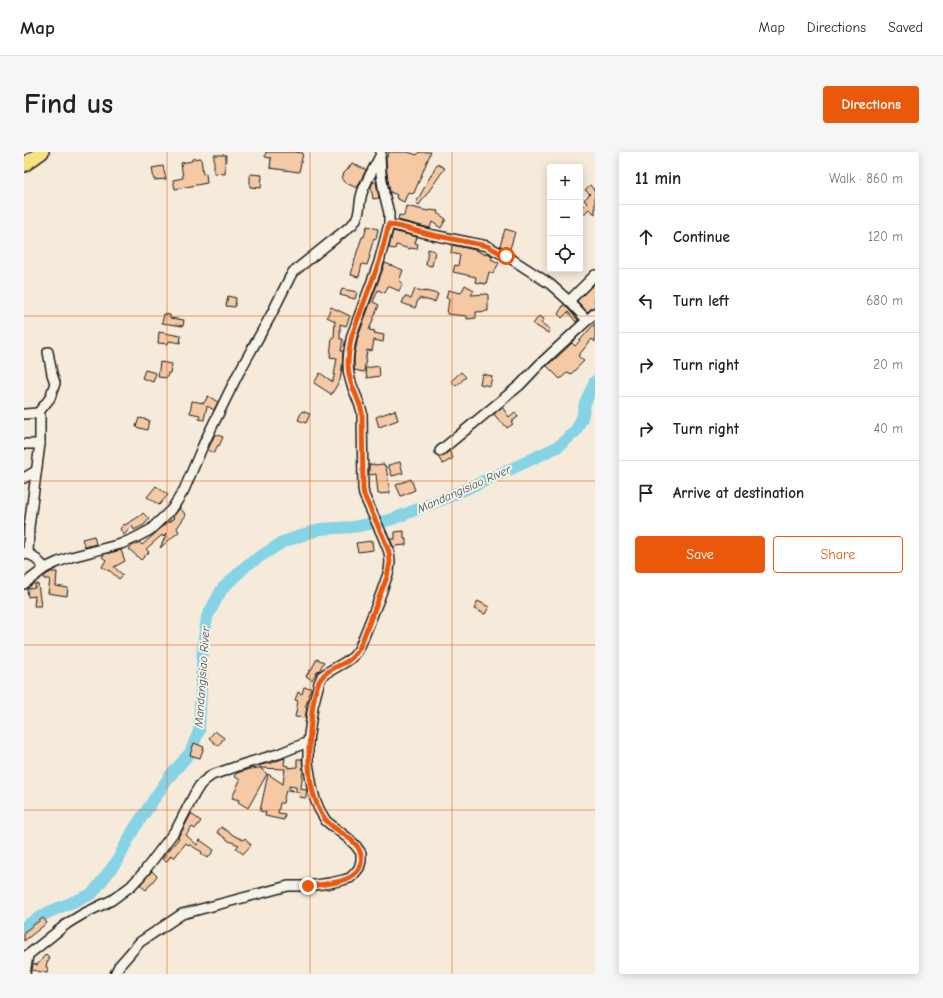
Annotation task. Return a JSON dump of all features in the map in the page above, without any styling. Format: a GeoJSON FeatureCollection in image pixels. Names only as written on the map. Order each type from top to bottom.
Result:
{"type":"FeatureCollection","features":[{"type":"Feature","properties":{"kind":"highway"},"geometry":{"type":"LineString","coordinates":[[24,165],[42,152]]}},
{"type":"Feature","properties":{"kind":"street"},"geometry":{"type":"LineString","coordinates":[[115,974],[119,966],[140,942],[182,914],[288,886],[308,886],[350,878],[359,868],[361,853],[349,839],[326,821],[319,809],[315,799],[308,763],[308,742],[313,706],[322,676],[348,661],[359,649],[389,571],[389,552],[364,495],[362,412],[350,379],[349,370],[352,335],[379,262],[389,224],[389,213],[382,183],[380,154]]}},
{"type":"Feature","properties":{"kind":"street"},"geometry":{"type":"LineString","coordinates":[[24,584],[45,568],[71,557],[121,544],[135,538],[150,530],[172,509],[184,490],[204,443],[238,374],[270,317],[290,277],[293,272],[353,224],[357,219],[361,195],[380,154]]}},
{"type":"Feature","properties":{"kind":"street"},"geometry":{"type":"LineString","coordinates":[[389,224],[492,248],[550,284],[587,320]]}},
{"type":"Feature","properties":{"kind":"street"},"geometry":{"type":"LineString","coordinates":[[569,301],[595,275]]}},
{"type":"Feature","properties":{"kind":"street"},"geometry":{"type":"LineString","coordinates":[[440,451],[520,384],[595,313]]}},
{"type":"Feature","properties":{"kind":"street"},"geometry":{"type":"LineString","coordinates":[[24,414],[38,413],[50,398],[55,383],[48,352]]}},
{"type":"Feature","properties":{"kind":"street"},"geometry":{"type":"LineString","coordinates":[[38,413],[40,415],[40,444],[27,529],[26,553],[37,559],[45,568]]}},
{"type":"Feature","properties":{"kind":"street"},"geometry":{"type":"LineString","coordinates":[[24,444],[40,444]]}},
{"type":"Feature","properties":{"kind":"street"},"geometry":{"type":"LineString","coordinates":[[24,478],[36,471]]}},
{"type":"Feature","properties":{"kind":"street"},"geometry":{"type":"LineString","coordinates":[[25,974],[26,955],[68,923],[112,900],[131,886],[143,873],[177,828],[195,793],[204,781],[212,775],[278,754],[308,742]]}},
{"type":"Feature","properties":{"kind":"building"},"geometry":{"type":"Polygon","coordinates":[[[266,152],[303,153],[299,172],[270,168],[271,158],[265,157],[266,152]]]}},
{"type":"Feature","properties":{"kind":"building"},"geometry":{"type":"Polygon","coordinates":[[[389,152],[408,152],[417,155],[419,152],[431,152],[414,193],[412,194],[408,192],[404,202],[396,198],[397,195],[390,192],[386,159],[389,152]]]}},
{"type":"Feature","properties":{"kind":"building"},"geometry":{"type":"Polygon","coordinates":[[[214,155],[226,155],[225,174],[214,173],[214,155]]]}},
{"type":"Feature","properties":{"kind":"building"},"geometry":{"type":"Polygon","coordinates":[[[201,158],[203,174],[206,173],[207,183],[175,189],[173,180],[183,178],[181,163],[192,161],[192,159],[201,158]]]}},
{"type":"Feature","properties":{"kind":"building"},"geometry":{"type":"Polygon","coordinates":[[[352,163],[366,170],[357,188],[344,182],[342,179],[344,173],[352,163]]]}},
{"type":"Feature","properties":{"kind":"building"},"geometry":{"type":"Polygon","coordinates":[[[437,164],[445,168],[419,205],[416,203],[437,164]]]}},
{"type":"Feature","properties":{"kind":"building"},"geometry":{"type":"Polygon","coordinates":[[[163,166],[166,179],[154,180],[152,168],[163,166]]]}},
{"type":"Feature","properties":{"kind":"building"},"geometry":{"type":"Polygon","coordinates":[[[250,174],[262,175],[261,188],[250,187],[250,174]]]}},
{"type":"Feature","properties":{"kind":"building"},"geometry":{"type":"Polygon","coordinates":[[[373,182],[376,182],[379,198],[373,199],[371,187],[373,182]]]}},
{"type":"Feature","properties":{"kind":"building"},"geometry":{"type":"Polygon","coordinates":[[[590,185],[594,190],[595,189],[595,214],[589,209],[584,214],[583,213],[583,207],[587,203],[584,200],[590,194],[585,190],[590,185]]]}},
{"type":"Feature","properties":{"kind":"building"},"geometry":{"type":"Polygon","coordinates":[[[406,206],[428,211],[438,211],[437,213],[446,219],[441,228],[432,222],[430,228],[398,220],[399,215],[404,216],[406,206]]]}},
{"type":"Feature","properties":{"kind":"building"},"geometry":{"type":"Polygon","coordinates":[[[367,226],[378,229],[367,265],[362,264],[359,277],[351,275],[357,252],[367,226]]]}},
{"type":"Feature","properties":{"kind":"building"},"geometry":{"type":"Polygon","coordinates":[[[505,229],[515,232],[510,249],[500,246],[505,229]]]}},
{"type":"Feature","properties":{"kind":"building"},"geometry":{"type":"Polygon","coordinates":[[[393,231],[417,237],[415,243],[418,244],[417,249],[410,249],[396,245],[395,249],[389,248],[393,231]]]}},
{"type":"Feature","properties":{"kind":"building"},"geometry":{"type":"Polygon","coordinates":[[[452,245],[493,256],[491,259],[499,263],[493,274],[489,272],[486,284],[475,282],[476,277],[453,272],[455,265],[458,266],[460,255],[451,253],[452,245]]]}},
{"type":"Feature","properties":{"kind":"building"},"geometry":{"type":"Polygon","coordinates":[[[428,249],[435,251],[432,266],[426,265],[428,249]]]}},
{"type":"Feature","properties":{"kind":"building"},"geometry":{"type":"Polygon","coordinates":[[[385,263],[403,270],[399,281],[403,283],[399,291],[388,286],[385,293],[378,290],[373,302],[379,305],[369,330],[375,331],[374,333],[384,335],[383,342],[374,340],[372,351],[367,350],[364,372],[354,370],[354,357],[358,337],[385,263]]]}},
{"type":"Feature","properties":{"kind":"building"},"geometry":{"type":"Polygon","coordinates":[[[595,283],[595,306],[587,312],[577,301],[595,283]]]}},
{"type":"Feature","properties":{"kind":"building"},"geometry":{"type":"Polygon","coordinates":[[[465,285],[474,290],[471,295],[488,294],[488,311],[476,312],[476,318],[467,319],[467,316],[447,314],[449,299],[446,298],[448,290],[461,293],[465,285]]]}},
{"type":"Feature","properties":{"kind":"building"},"geometry":{"type":"Polygon","coordinates":[[[342,289],[357,292],[355,299],[340,295],[342,289]]]}},
{"type":"Feature","properties":{"kind":"building"},"geometry":{"type":"Polygon","coordinates":[[[415,289],[438,294],[435,302],[419,298],[415,308],[402,303],[405,296],[411,299],[415,289]]]}},
{"type":"Feature","properties":{"kind":"building"},"geometry":{"type":"Polygon","coordinates":[[[228,296],[236,298],[235,307],[226,306],[228,296]]]}},
{"type":"Feature","properties":{"kind":"building"},"geometry":{"type":"Polygon","coordinates":[[[564,304],[578,320],[576,322],[568,312],[562,318],[558,314],[564,304]]]}},
{"type":"Feature","properties":{"kind":"building"},"geometry":{"type":"Polygon","coordinates":[[[331,307],[350,316],[346,326],[340,324],[340,339],[343,339],[341,351],[343,351],[342,368],[340,380],[331,395],[314,383],[320,373],[333,382],[337,358],[330,357],[332,337],[334,338],[335,321],[327,317],[331,307]]]}},
{"type":"Feature","properties":{"kind":"building"},"geometry":{"type":"Polygon","coordinates":[[[164,314],[170,315],[170,318],[184,320],[183,326],[162,323],[164,314]]]}},
{"type":"Feature","properties":{"kind":"building"},"geometry":{"type":"Polygon","coordinates":[[[539,316],[544,319],[541,323],[550,329],[548,333],[533,324],[539,316]]]}},
{"type":"Feature","properties":{"kind":"building"},"geometry":{"type":"Polygon","coordinates":[[[595,323],[595,342],[592,339],[578,356],[584,361],[571,374],[568,372],[560,379],[547,366],[572,343],[575,346],[595,323]]]}},
{"type":"Feature","properties":{"kind":"building"},"geometry":{"type":"Polygon","coordinates":[[[159,332],[181,336],[180,343],[169,341],[168,344],[158,343],[159,332]]]}},
{"type":"Feature","properties":{"kind":"building"},"geometry":{"type":"Polygon","coordinates":[[[160,362],[172,364],[167,378],[158,377],[160,362]]]}},
{"type":"Feature","properties":{"kind":"building"},"geometry":{"type":"Polygon","coordinates":[[[379,366],[380,376],[367,378],[365,368],[379,366]]]}},
{"type":"Feature","properties":{"kind":"building"},"geometry":{"type":"Polygon","coordinates":[[[145,370],[156,373],[153,382],[142,378],[145,370]]]}},
{"type":"Feature","properties":{"kind":"building"},"geometry":{"type":"Polygon","coordinates":[[[461,372],[466,377],[456,386],[451,381],[461,372]]]}},
{"type":"Feature","properties":{"kind":"building"},"geometry":{"type":"Polygon","coordinates":[[[482,374],[492,376],[490,386],[480,384],[482,374]]]}},
{"type":"Feature","properties":{"kind":"building"},"geometry":{"type":"Polygon","coordinates":[[[208,396],[218,402],[214,410],[207,406],[204,420],[199,419],[200,415],[190,413],[192,401],[204,403],[208,396]]]}},
{"type":"Feature","properties":{"kind":"building"},"geometry":{"type":"Polygon","coordinates":[[[502,407],[509,417],[515,412],[518,417],[511,422],[513,424],[507,428],[494,414],[502,407]]]}},
{"type":"Feature","properties":{"kind":"building"},"geometry":{"type":"Polygon","coordinates":[[[395,410],[398,420],[379,427],[376,417],[395,410]]]}},
{"type":"Feature","properties":{"kind":"building"},"geometry":{"type":"Polygon","coordinates":[[[302,411],[310,414],[306,423],[298,420],[302,411]]]}},
{"type":"Feature","properties":{"kind":"building"},"geometry":{"type":"Polygon","coordinates":[[[139,418],[149,420],[147,430],[136,427],[139,418]]]}},
{"type":"Feature","properties":{"kind":"building"},"geometry":{"type":"Polygon","coordinates":[[[215,434],[223,437],[214,453],[208,450],[215,434]]]}},
{"type":"Feature","properties":{"kind":"building"},"geometry":{"type":"Polygon","coordinates":[[[449,451],[453,458],[443,464],[438,457],[443,456],[449,451]]]}},
{"type":"Feature","properties":{"kind":"building"},"geometry":{"type":"Polygon","coordinates":[[[400,462],[403,473],[392,476],[388,465],[400,462]]]}},
{"type":"Feature","properties":{"kind":"building"},"geometry":{"type":"Polygon","coordinates":[[[384,464],[384,466],[386,466],[390,493],[378,494],[376,474],[369,475],[369,465],[384,464]]]}},
{"type":"Feature","properties":{"kind":"building"},"geometry":{"type":"Polygon","coordinates":[[[411,479],[415,490],[401,496],[396,485],[411,479]]]}},
{"type":"Feature","properties":{"kind":"building"},"geometry":{"type":"Polygon","coordinates":[[[156,486],[168,495],[159,505],[147,497],[156,486]]]}},
{"type":"Feature","properties":{"kind":"building"},"geometry":{"type":"Polygon","coordinates":[[[180,508],[186,515],[177,528],[179,532],[160,548],[167,533],[163,537],[162,535],[146,549],[149,552],[141,560],[129,549],[139,542],[142,545],[174,518],[173,517],[180,508]]]}},
{"type":"Feature","properties":{"kind":"building"},"geometry":{"type":"Polygon","coordinates":[[[143,513],[149,519],[144,525],[134,530],[132,526],[124,535],[120,529],[124,524],[125,525],[143,513]]]}},
{"type":"Feature","properties":{"kind":"building"},"geometry":{"type":"Polygon","coordinates":[[[404,531],[406,545],[395,546],[394,548],[390,539],[395,539],[395,532],[404,531]]]}},
{"type":"Feature","properties":{"kind":"building"},"geometry":{"type":"Polygon","coordinates":[[[94,536],[96,544],[85,547],[82,539],[94,536]]]}},
{"type":"Feature","properties":{"kind":"building"},"geometry":{"type":"Polygon","coordinates":[[[372,541],[373,550],[358,552],[356,543],[372,541]]]}},
{"type":"Feature","properties":{"kind":"building"},"geometry":{"type":"Polygon","coordinates":[[[121,550],[125,561],[114,567],[123,575],[119,579],[109,570],[102,567],[106,560],[102,557],[105,554],[121,550]]]}},
{"type":"Feature","properties":{"kind":"building"},"geometry":{"type":"Polygon","coordinates":[[[51,572],[57,572],[56,586],[68,588],[67,596],[48,593],[50,579],[44,579],[44,576],[51,572]]]}},
{"type":"Feature","properties":{"kind":"building"},"geometry":{"type":"Polygon","coordinates":[[[35,584],[38,584],[41,606],[34,606],[35,596],[28,597],[27,589],[35,588],[35,584]]]}},
{"type":"Feature","properties":{"kind":"building"},"geometry":{"type":"Polygon","coordinates":[[[478,601],[489,607],[485,614],[474,609],[478,601]]]}},
{"type":"Feature","properties":{"kind":"building"},"geometry":{"type":"Polygon","coordinates":[[[317,659],[324,662],[312,680],[306,676],[317,659]]]}},
{"type":"Feature","properties":{"kind":"building"},"geometry":{"type":"Polygon","coordinates":[[[304,687],[311,688],[305,707],[307,707],[305,718],[295,717],[298,701],[295,700],[298,692],[302,694],[304,687]]]}},
{"type":"Feature","properties":{"kind":"building"},"geometry":{"type":"Polygon","coordinates":[[[215,731],[224,738],[218,746],[209,738],[215,731]]]}},
{"type":"Feature","properties":{"kind":"building"},"geometry":{"type":"Polygon","coordinates":[[[194,743],[204,747],[200,758],[190,755],[194,743]]]}},
{"type":"Feature","properties":{"kind":"building"},"geometry":{"type":"Polygon","coordinates":[[[285,758],[284,765],[288,766],[288,768],[297,767],[297,759],[302,759],[303,771],[301,789],[307,790],[306,798],[299,797],[300,792],[296,792],[296,787],[289,786],[289,788],[294,791],[286,790],[283,803],[280,803],[278,813],[285,814],[284,820],[265,816],[266,812],[260,811],[268,774],[283,784],[285,769],[260,768],[267,774],[248,808],[238,802],[239,800],[232,798],[240,780],[234,776],[237,773],[249,769],[259,768],[261,765],[273,763],[285,758]]]}},
{"type":"Feature","properties":{"kind":"building"},"geometry":{"type":"Polygon","coordinates":[[[191,814],[201,821],[195,829],[192,827],[186,835],[197,845],[200,840],[214,850],[208,858],[201,853],[202,852],[186,843],[174,858],[171,855],[167,861],[162,859],[179,838],[178,837],[191,814]]]}},
{"type":"Feature","properties":{"kind":"building"},"geometry":{"type":"Polygon","coordinates":[[[221,827],[243,840],[245,838],[251,845],[243,854],[236,848],[239,845],[229,841],[217,832],[221,827]]]}},
{"type":"Feature","properties":{"kind":"building"},"geometry":{"type":"Polygon","coordinates":[[[152,871],[157,876],[146,890],[140,885],[152,871]]]}},
{"type":"Feature","properties":{"kind":"building"},"geometry":{"type":"Polygon","coordinates":[[[43,918],[47,923],[24,941],[24,932],[43,918]]]}},
{"type":"Feature","properties":{"kind":"building"},"geometry":{"type":"Polygon","coordinates":[[[46,954],[50,958],[46,967],[48,968],[47,973],[32,970],[33,964],[37,965],[46,954]]]}},
{"type":"Feature","properties":{"kind":"waterway","name":"Mandangisiao River"},"geometry":{"type":"LineString","coordinates":[[24,927],[49,912],[92,894],[117,861],[134,829],[169,777],[190,753],[199,731],[203,645],[207,617],[222,589],[247,565],[283,542],[320,529],[353,527],[390,520],[446,498],[559,446],[575,432],[582,418],[585,403],[595,381]]}},
{"type":"Feature","properties":{"kind":"route"},"geometry":{"type":"LineString","coordinates":[[308,886],[350,878],[359,868],[361,861],[361,853],[356,846],[326,821],[319,809],[312,787],[308,763],[308,742],[313,706],[322,676],[348,661],[359,649],[387,577],[390,562],[389,552],[364,495],[362,412],[350,379],[349,370],[352,335],[379,262],[389,224],[487,246],[506,256]]}}]}
